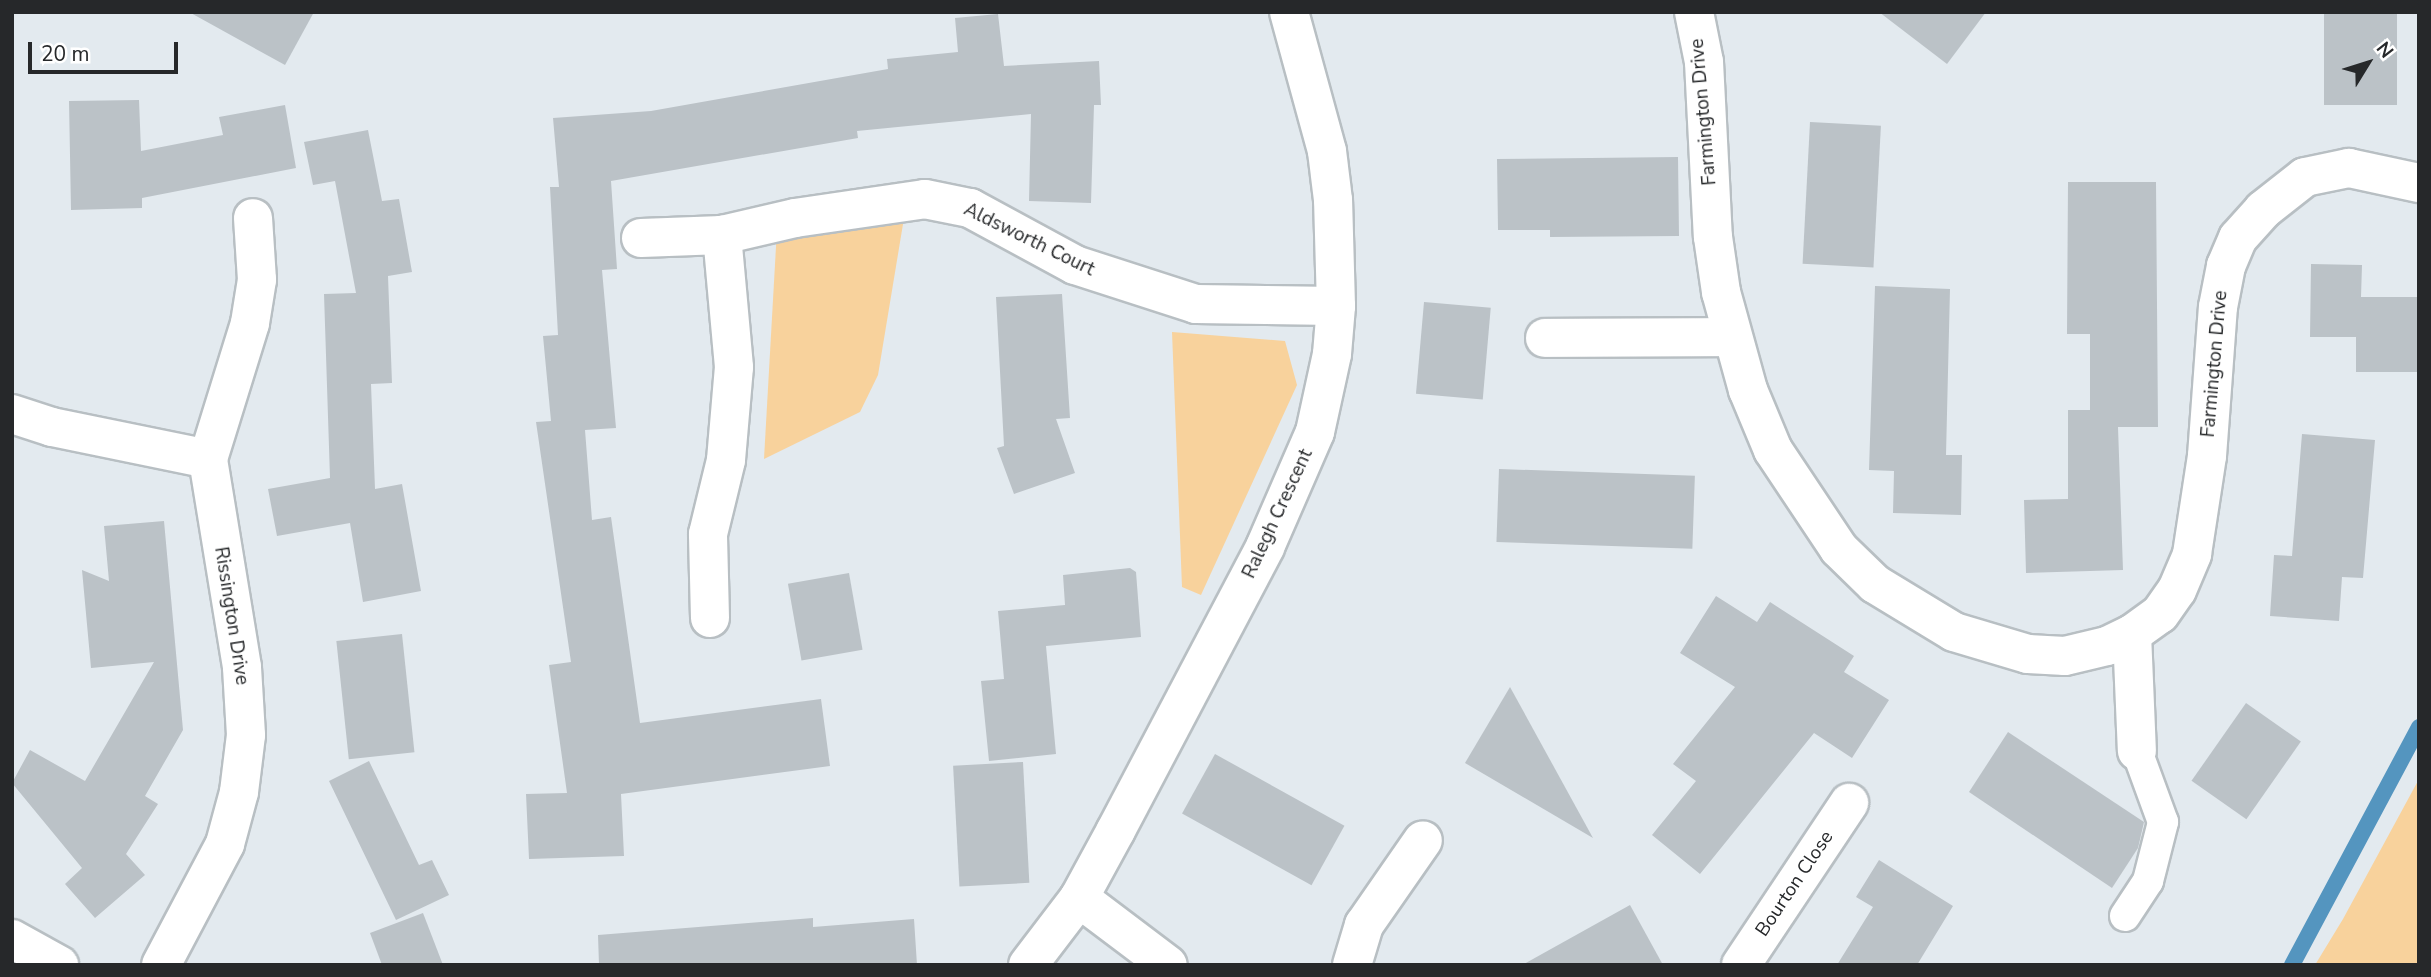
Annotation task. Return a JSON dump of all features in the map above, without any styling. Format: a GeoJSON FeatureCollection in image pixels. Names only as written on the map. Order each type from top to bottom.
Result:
{"type":"FeatureCollection","features":[{"type":"Feature","properties":{"kind":"street","name":"Farmington Drive"},"geometry":{"type":"LineString","coordinates":[[1694,12],[1704,62],[1713,237],[1731,337],[1773,450],[1839,549],[1875,584],[1954,632],[2028,654],[2065,656],[2107,646],[2132,634],[2160,614],[2177,590],[2192,554],[2207,456],[2218,307],[2226,267],[2238,238],[2263,210],[2305,177],[2349,168],[2419,183]]}},
{"type":"Feature","properties":{"kind":"street","name":"Ralegh Crescent"},"geometry":{"type":"LineString","coordinates":[[1028,965],[1079,898],[1294,487],[1325,392],[1336,306],[1334,212],[1327,151],[1290,13]]}},
{"type":"Feature","properties":{"kind":"street","name":"Aldsworth Court"},"geometry":{"type":"LineString","coordinates":[[642,238],[722,235],[808,216],[925,200],[970,208],[1074,265],[1196,304],[1336,306]]}},
{"type":"Feature","properties":{"kind":"street","name":"Rissington Drive"},"geometry":{"type":"LineString","coordinates":[[161,965],[225,844],[239,792],[246,735],[242,667],[208,459],[250,323],[257,280],[253,218]]}},
{"type":"Feature","properties":{"kind":"street"},"geometry":{"type":"LineString","coordinates":[[710,618],[708,534],[726,460],[734,367],[722,235]]}},
{"type":"Feature","properties":{"kind":"street"},"geometry":{"type":"LineString","coordinates":[[1545,338],[1731,337]]}},
{"type":"Feature","properties":{"kind":"street"},"geometry":{"type":"LineString","coordinates":[[12,414],[52,427],[208,459]]}},
{"type":"Feature","properties":{"kind":"street"},"geometry":{"type":"LineString","coordinates":[[2132,634],[2137,751]]}},
{"type":"Feature","properties":{"kind":"street","name":"Bourton Close"},"geometry":{"type":"LineString","coordinates":[[1741,965],[1849,803]]}},
{"type":"Feature","properties":{"kind":"street"},"geometry":{"type":"LineString","coordinates":[[1352,965],[1364,925],[1423,840]]}},
{"type":"Feature","properties":{"kind":"street"},"geometry":{"type":"LineString","coordinates":[[1079,898],[1168,965]]}},
{"type":"Feature","properties":{"kind":"street"},"geometry":{"type":"LineString","coordinates":[[12,939],[59,965]]}},
{"type":"Feature","properties":{"kind":"lane"},"geometry":{"type":"LineString","coordinates":[[2125,916],[2148,881],[2163,822],[2137,751]]}},
{"type":"Feature","properties":{"kind":"shaded area"},"geometry":{"type":"Polygon","coordinates":[[[905,212],[878,375],[860,412],[764,459],[777,229],[905,212]]]}},
{"type":"Feature","properties":{"kind":"shaded area"},"geometry":{"type":"Polygon","coordinates":[[[1172,332],[1285,341],[1297,385],[1201,595],[1182,587],[1172,332]]]}},
{"type":"Feature","properties":{"kind":"shaded area"},"geometry":{"type":"Polygon","coordinates":[[[2419,779],[2419,965],[2315,965],[2343,919],[2419,779]]]}},
{"type":"Feature","properties":{"kind":"building"},"geometry":{"type":"Polygon","coordinates":[[[189,12],[314,12],[285,65],[189,12]]]}},
{"type":"Feature","properties":{"kind":"building"},"geometry":{"type":"Polygon","coordinates":[[[1879,12],[1986,12],[1947,64],[1879,12]]]}},
{"type":"Feature","properties":{"kind":"building"},"geometry":{"type":"Polygon","coordinates":[[[2324,12],[2397,12],[2397,105],[2324,105],[2324,12]]]}},
{"type":"Feature","properties":{"kind":"building"},"geometry":{"type":"Polygon","coordinates":[[[998,14],[1004,66],[1099,61],[1101,105],[1094,105],[1091,203],[1029,201],[1031,114],[857,131],[858,138],[611,181],[617,269],[602,270],[616,428],[585,430],[592,520],[611,517],[640,723],[821,699],[830,766],[621,794],[624,856],[529,859],[526,794],[567,793],[549,665],[571,662],[536,422],[551,421],[543,336],[558,335],[550,187],[559,187],[553,118],[651,111],[888,69],[887,59],[958,52],[955,18],[998,14]]]}},
{"type":"Feature","properties":{"kind":"building"},"geometry":{"type":"Polygon","coordinates":[[[139,100],[141,151],[223,135],[219,117],[285,105],[296,168],[142,198],[142,208],[71,210],[69,101],[139,100]]]}},
{"type":"Feature","properties":{"kind":"building"},"geometry":{"type":"Polygon","coordinates":[[[1810,122],[1881,126],[1873,268],[1803,264],[1810,122]]]}},
{"type":"Feature","properties":{"kind":"building"},"geometry":{"type":"Polygon","coordinates":[[[368,130],[382,201],[399,199],[412,272],[388,276],[392,383],[371,384],[375,489],[402,484],[421,591],[363,602],[350,523],[277,536],[268,489],[330,478],[324,294],[356,293],[335,181],[313,185],[304,142],[368,130]]]}},
{"type":"Feature","properties":{"kind":"building"},"geometry":{"type":"Polygon","coordinates":[[[1678,157],[1679,236],[1550,237],[1550,230],[1498,230],[1497,159],[1678,157]]]}},
{"type":"Feature","properties":{"kind":"building"},"geometry":{"type":"Polygon","coordinates":[[[2068,182],[2156,182],[2158,427],[2118,427],[2123,570],[2026,573],[2024,500],[2068,499],[2068,410],[2090,410],[2090,334],[2067,334],[2068,182]]]}},
{"type":"Feature","properties":{"kind":"building"},"geometry":{"type":"Polygon","coordinates":[[[2311,264],[2362,265],[2361,297],[2419,297],[2419,372],[2356,372],[2356,337],[2310,337],[2311,264]]]}},
{"type":"Feature","properties":{"kind":"building"},"geometry":{"type":"Polygon","coordinates":[[[1875,286],[1950,289],[1946,455],[1962,455],[1961,515],[1893,513],[1894,471],[1869,470],[1875,286]]]}},
{"type":"Feature","properties":{"kind":"building"},"geometry":{"type":"Polygon","coordinates":[[[1062,294],[1070,418],[1056,419],[1075,473],[1014,494],[997,448],[1004,446],[996,297],[1062,294]]]}},
{"type":"Feature","properties":{"kind":"building"},"geometry":{"type":"Polygon","coordinates":[[[1424,302],[1491,308],[1483,399],[1416,394],[1424,302]]]}},
{"type":"Feature","properties":{"kind":"building"},"geometry":{"type":"Polygon","coordinates":[[[2302,434],[2375,440],[2363,578],[2342,577],[2339,621],[2270,616],[2274,555],[2292,556],[2302,434]]]}},
{"type":"Feature","properties":{"kind":"building"},"geometry":{"type":"Polygon","coordinates":[[[1499,469],[1695,476],[1692,549],[1496,542],[1499,469]]]}},
{"type":"Feature","properties":{"kind":"building"},"geometry":{"type":"Polygon","coordinates":[[[164,521],[183,730],[145,796],[158,804],[126,854],[145,875],[95,918],[65,884],[82,868],[12,783],[30,750],[85,781],[154,662],[91,668],[82,570],[109,581],[104,526],[164,521]]]}},
{"type":"Feature","properties":{"kind":"building"},"geometry":{"type":"Polygon","coordinates":[[[1130,568],[1136,572],[1141,637],[1046,646],[1056,754],[989,761],[981,681],[1004,679],[998,611],[1065,605],[1063,575],[1130,568]]]}},
{"type":"Feature","properties":{"kind":"building"},"geometry":{"type":"Polygon","coordinates":[[[849,573],[863,650],[801,661],[788,584],[849,573]]]}},
{"type":"Feature","properties":{"kind":"building"},"geometry":{"type":"Polygon","coordinates":[[[1716,596],[1757,622],[1770,602],[1854,656],[1844,672],[1889,700],[1852,758],[1814,733],[1700,874],[1652,835],[1696,781],[1673,764],[1735,687],[1680,653],[1716,596]]]}},
{"type":"Feature","properties":{"kind":"building"},"geometry":{"type":"Polygon","coordinates":[[[402,634],[414,752],[349,759],[336,641],[402,634]]]}},
{"type":"Feature","properties":{"kind":"building"},"geometry":{"type":"Polygon","coordinates":[[[1510,687],[1593,838],[1465,763],[1510,687]]]}},
{"type":"Feature","properties":{"kind":"building"},"geometry":{"type":"Polygon","coordinates":[[[2246,703],[2301,741],[2246,819],[2192,781],[2246,703]]]}},
{"type":"Feature","properties":{"kind":"building"},"geometry":{"type":"Polygon","coordinates":[[[2008,732],[2144,822],[2138,848],[2112,888],[1969,792],[2008,732]]]}},
{"type":"Feature","properties":{"kind":"building"},"geometry":{"type":"Polygon","coordinates":[[[1215,754],[1344,826],[1311,885],[1182,813],[1215,754]]]}},
{"type":"Feature","properties":{"kind":"building"},"geometry":{"type":"Polygon","coordinates":[[[369,761],[419,865],[432,860],[449,895],[396,920],[329,781],[369,761]]]}},
{"type":"Feature","properties":{"kind":"building"},"geometry":{"type":"Polygon","coordinates":[[[1023,762],[1029,883],[959,886],[953,766],[1023,762]]]}},
{"type":"Feature","properties":{"kind":"building"},"geometry":{"type":"Polygon","coordinates":[[[1879,860],[1953,906],[1917,965],[1837,965],[1873,907],[1856,897],[1879,860]]]}},
{"type":"Feature","properties":{"kind":"building"},"geometry":{"type":"Polygon","coordinates":[[[1630,905],[1663,965],[1522,965],[1630,905]]]}},
{"type":"Feature","properties":{"kind":"building"},"geometry":{"type":"Polygon","coordinates":[[[423,913],[443,965],[382,965],[370,933],[423,913]]]}},
{"type":"Feature","properties":{"kind":"building"},"geometry":{"type":"Polygon","coordinates":[[[813,918],[813,927],[914,919],[917,965],[599,965],[598,935],[813,918]]]}},
{"type":"Feature","properties":{"kind":"waterway"},"geometry":{"type":"LineString","coordinates":[[2292,965],[2419,727]]}}]}
